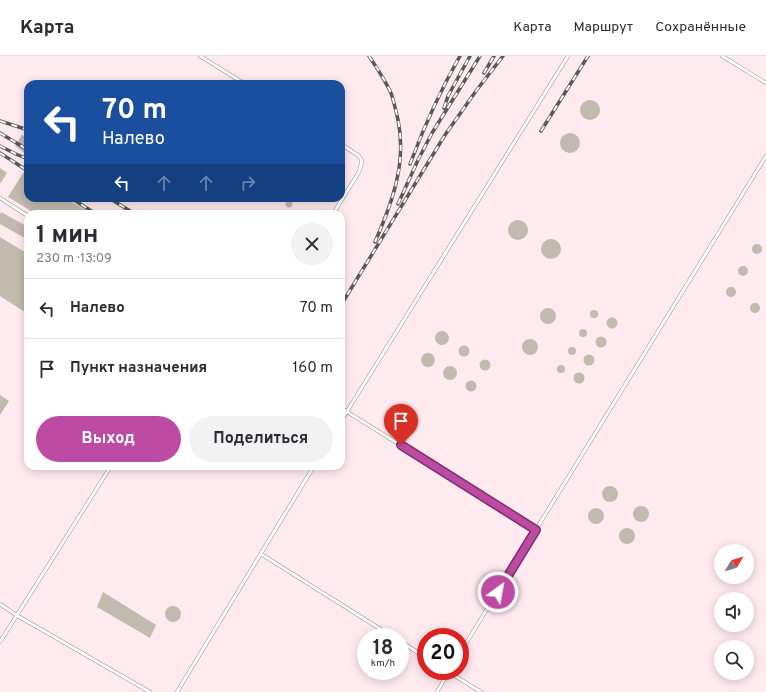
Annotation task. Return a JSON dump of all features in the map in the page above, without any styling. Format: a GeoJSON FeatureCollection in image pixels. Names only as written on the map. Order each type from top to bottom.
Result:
{"type":"FeatureCollection","features":[{"type":"Feature","properties":{"kind":"lane"},"geometry":{"type":"LineString","coordinates":[[200,56],[239,80]]}},
{"type":"Feature","properties":{"kind":"lane"},"geometry":{"type":"LineString","coordinates":[[536,530],[346,412],[568,56]]}},
{"type":"Feature","properties":{"kind":"lane"},"geometry":{"type":"LineString","coordinates":[[722,56],[766,83]]}},
{"type":"Feature","properties":{"kind":"lane"},"geometry":{"type":"LineString","coordinates":[[345,147],[359,156],[362,161],[359,172],[345,195]]}},
{"type":"Feature","properties":{"kind":"lane"},"geometry":{"type":"LineString","coordinates":[[469,638],[766,156]]}},
{"type":"Feature","properties":{"kind":"lane"},"geometry":{"type":"LineString","coordinates":[[0,198],[24,213]]}},
{"type":"Feature","properties":{"kind":"lane"},"geometry":{"type":"LineString","coordinates":[[0,642],[108,470]]}},
{"type":"Feature","properties":{"kind":"lane"},"geometry":{"type":"LineString","coordinates":[[177,692],[312,470]]}},
{"type":"Feature","properties":{"kind":"lane"},"geometry":{"type":"LineString","coordinates":[[261,554],[379,628]]}},
{"type":"Feature","properties":{"kind":"lane"},"geometry":{"type":"LineString","coordinates":[[0,604],[16,615],[150,692]]}},
{"type":"Feature","properties":{"kind":"lane"},"geometry":{"type":"LineString","coordinates":[[436,692],[443,680]]}},
{"type":"Feature","properties":{"kind":"lane"},"geometry":{"type":"LineString","coordinates":[[462,680],[481,692]]}},
{"type":"Feature","properties":{"kind":"shaded area"},"geometry":{"type":"Polygon","coordinates":[[[0,56],[766,56],[766,692],[0,692],[0,56]]]}},
{"type":"Feature","properties":{"kind":"building"},"geometry":{"type":"Polygon","coordinates":[[[590,100],[597,103],[600,110],[597,117],[590,120],[583,117],[580,110],[583,103],[590,100]]]}},
{"type":"Feature","properties":{"kind":"building"},"geometry":{"type":"Polygon","coordinates":[[[570,133],[577,136],[580,143],[577,150],[570,153],[563,150],[560,143],[563,136],[570,133]]]}},
{"type":"Feature","properties":{"kind":"building"},"geometry":{"type":"Polygon","coordinates":[[[22,135],[24,136],[24,152],[15,146],[22,135]]]}},
{"type":"Feature","properties":{"kind":"building"},"geometry":{"type":"Polygon","coordinates":[[[0,168],[7,173],[0,184],[0,168]]]}},
{"type":"Feature","properties":{"kind":"building"},"geometry":{"type":"Polygon","coordinates":[[[23,173],[24,202],[72,202],[85,210],[29,210],[8,197],[23,173]]]}},
{"type":"Feature","properties":{"kind":"building"},"geometry":{"type":"Polygon","coordinates":[[[286,202],[292,202],[292,207],[286,207],[286,202]]]}},
{"type":"Feature","properties":{"kind":"building"},"geometry":{"type":"Polygon","coordinates":[[[1,212],[24,225],[24,238],[0,224],[1,212]]]}},
{"type":"Feature","properties":{"kind":"building"},"geometry":{"type":"Polygon","coordinates":[[[518,220],[525,223],[528,230],[525,237],[518,240],[511,237],[508,230],[511,223],[518,220]]]}},
{"type":"Feature","properties":{"kind":"building"},"geometry":{"type":"Polygon","coordinates":[[[0,237],[24,252],[24,311],[0,296],[0,237]]]}},
{"type":"Feature","properties":{"kind":"building"},"geometry":{"type":"Polygon","coordinates":[[[551,239],[558,242],[561,249],[558,256],[551,259],[544,256],[541,249],[544,242],[551,239]]]}},
{"type":"Feature","properties":{"kind":"building"},"geometry":{"type":"Polygon","coordinates":[[[757,244],[762,249],[757,254],[752,249],[757,244]]]}},
{"type":"Feature","properties":{"kind":"building"},"geometry":{"type":"Polygon","coordinates":[[[743,266],[748,271],[743,276],[738,271],[743,266]]]}},
{"type":"Feature","properties":{"kind":"building"},"geometry":{"type":"Polygon","coordinates":[[[731,287],[736,292],[731,297],[726,292],[731,287]]]}},
{"type":"Feature","properties":{"kind":"building"},"geometry":{"type":"Polygon","coordinates":[[[755,303],[760,308],[755,313],[750,308],[755,303]]]}},
{"type":"Feature","properties":{"kind":"building"},"geometry":{"type":"Polygon","coordinates":[[[548,308],[554,310],[556,316],[554,322],[548,324],[542,322],[540,316],[542,310],[548,308]]]}},
{"type":"Feature","properties":{"kind":"building"},"geometry":{"type":"Polygon","coordinates":[[[592,310],[596,310],[598,314],[596,318],[592,318],[590,316],[590,312],[592,310]]]}},
{"type":"Feature","properties":{"kind":"building"},"geometry":{"type":"Polygon","coordinates":[[[612,317],[616,319],[618,323],[616,327],[612,329],[608,327],[606,323],[608,319],[612,317]]]}},
{"type":"Feature","properties":{"kind":"building"},"geometry":{"type":"Polygon","coordinates":[[[581,329],[585,329],[587,333],[585,337],[581,337],[579,335],[579,331],[581,329]]]}},
{"type":"Feature","properties":{"kind":"building"},"geometry":{"type":"Polygon","coordinates":[[[442,331],[447,333],[449,338],[447,343],[442,345],[437,343],[435,338],[437,333],[442,331]]]}},
{"type":"Feature","properties":{"kind":"building"},"geometry":{"type":"Polygon","coordinates":[[[601,336],[605,338],[607,342],[605,346],[601,348],[597,346],[595,342],[597,338],[601,336]]]}},
{"type":"Feature","properties":{"kind":"building"},"geometry":{"type":"Polygon","coordinates":[[[530,339],[536,341],[538,347],[536,353],[530,355],[524,353],[522,347],[524,341],[530,339]]]}},
{"type":"Feature","properties":{"kind":"building"},"geometry":{"type":"Polygon","coordinates":[[[464,345],[468,347],[470,351],[468,355],[464,357],[460,355],[458,351],[460,347],[464,345]]]}},
{"type":"Feature","properties":{"kind":"building"},"geometry":{"type":"Polygon","coordinates":[[[570,347],[574,347],[576,351],[574,355],[570,355],[568,353],[568,349],[570,347]]]}},
{"type":"Feature","properties":{"kind":"building"},"geometry":{"type":"Polygon","coordinates":[[[428,353],[433,355],[435,360],[433,365],[428,367],[423,365],[421,360],[423,355],[428,353]]]}},
{"type":"Feature","properties":{"kind":"building"},"geometry":{"type":"Polygon","coordinates":[[[589,354],[593,356],[595,360],[593,364],[589,366],[585,364],[583,360],[585,356],[589,354]]]}},
{"type":"Feature","properties":{"kind":"building"},"geometry":{"type":"Polygon","coordinates":[[[485,359],[489,361],[491,365],[489,369],[485,371],[481,369],[479,365],[481,361],[485,359]]]}},
{"type":"Feature","properties":{"kind":"building"},"geometry":{"type":"Polygon","coordinates":[[[559,365],[563,365],[565,369],[563,373],[559,373],[557,371],[557,367],[559,365]]]}},
{"type":"Feature","properties":{"kind":"building"},"geometry":{"type":"Polygon","coordinates":[[[450,366],[455,368],[457,373],[455,378],[450,380],[445,378],[443,373],[445,368],[450,366]]]}},
{"type":"Feature","properties":{"kind":"building"},"geometry":{"type":"Polygon","coordinates":[[[579,372],[583,374],[585,378],[583,382],[579,384],[575,382],[573,378],[575,374],[579,372]]]}},
{"type":"Feature","properties":{"kind":"building"},"geometry":{"type":"Polygon","coordinates":[[[471,380],[475,382],[477,386],[475,390],[471,392],[467,390],[465,386],[467,382],[471,380]]]}},
{"type":"Feature","properties":{"kind":"building"},"geometry":{"type":"Polygon","coordinates":[[[0,395],[9,401],[0,415],[0,395]]]}},
{"type":"Feature","properties":{"kind":"building"},"geometry":{"type":"Polygon","coordinates":[[[610,486],[617,491],[618,494],[613,501],[610,502],[603,497],[602,494],[607,487],[610,486]]]}},
{"type":"Feature","properties":{"kind":"building"},"geometry":{"type":"Polygon","coordinates":[[[641,506],[648,511],[649,514],[644,521],[641,522],[634,517],[633,514],[638,507],[641,506]]]}},
{"type":"Feature","properties":{"kind":"building"},"geometry":{"type":"Polygon","coordinates":[[[596,508],[603,513],[604,516],[599,523],[596,524],[589,519],[588,516],[593,509],[596,508]]]}},
{"type":"Feature","properties":{"kind":"building"},"geometry":{"type":"Polygon","coordinates":[[[627,528],[634,533],[635,536],[630,543],[627,544],[620,539],[619,536],[624,529],[627,528]]]}},
{"type":"Feature","properties":{"kind":"building"},"geometry":{"type":"Polygon","coordinates":[[[103,592],[156,625],[150,638],[97,607],[103,592]]]}},
{"type":"Feature","properties":{"kind":"building"},"geometry":{"type":"Polygon","coordinates":[[[170,606],[176,606],[181,611],[179,620],[176,622],[170,622],[165,617],[165,611],[170,606]]]}},
{"type":"Feature","properties":{"kind":"railway"},"geometry":{"type":"LineString","coordinates":[[369,56],[391,93],[398,120],[401,152],[392,198],[375,242]]}},
{"type":"Feature","properties":{"kind":"railway"},"geometry":{"type":"LineString","coordinates":[[410,164],[433,109],[460,56]]}},
{"type":"Feature","properties":{"kind":"railway"},"geometry":{"type":"LineString","coordinates":[[444,108],[448,96],[470,56]]}},
{"type":"Feature","properties":{"kind":"railway"},"geometry":{"type":"LineString","coordinates":[[398,204],[432,133],[480,56]]}},
{"type":"Feature","properties":{"kind":"railway"},"geometry":{"type":"LineString","coordinates":[[484,73],[494,56]]}},
{"type":"Feature","properties":{"kind":"railway"},"geometry":{"type":"LineString","coordinates":[[345,298],[445,135],[503,56]]}},
{"type":"Feature","properties":{"kind":"railway"},"geometry":{"type":"LineString","coordinates":[[541,131],[588,56]]}},
{"type":"Feature","properties":{"kind":"railway"},"geometry":{"type":"LineString","coordinates":[[0,121],[24,129]]}},
{"type":"Feature","properties":{"kind":"railway"},"geometry":{"type":"LineString","coordinates":[[0,133],[24,148]]}},
{"type":"Feature","properties":{"kind":"railway"},"geometry":{"type":"LineString","coordinates":[[0,146],[24,157]]}},
{"type":"Feature","properties":{"kind":"railway"},"geometry":{"type":"LineString","coordinates":[[0,153],[24,168]]}},
{"type":"Feature","properties":{"kind":"railway"},"geometry":{"type":"LineString","coordinates":[[77,202],[90,210]]}},
{"type":"Feature","properties":{"kind":"railway"},"geometry":{"type":"LineString","coordinates":[[116,202],[128,210]]}},
{"type":"Feature","properties":{"kind":"route"},"geometry":{"type":"LineString","coordinates":[[401,445],[536,530],[498,592]]}}]}
